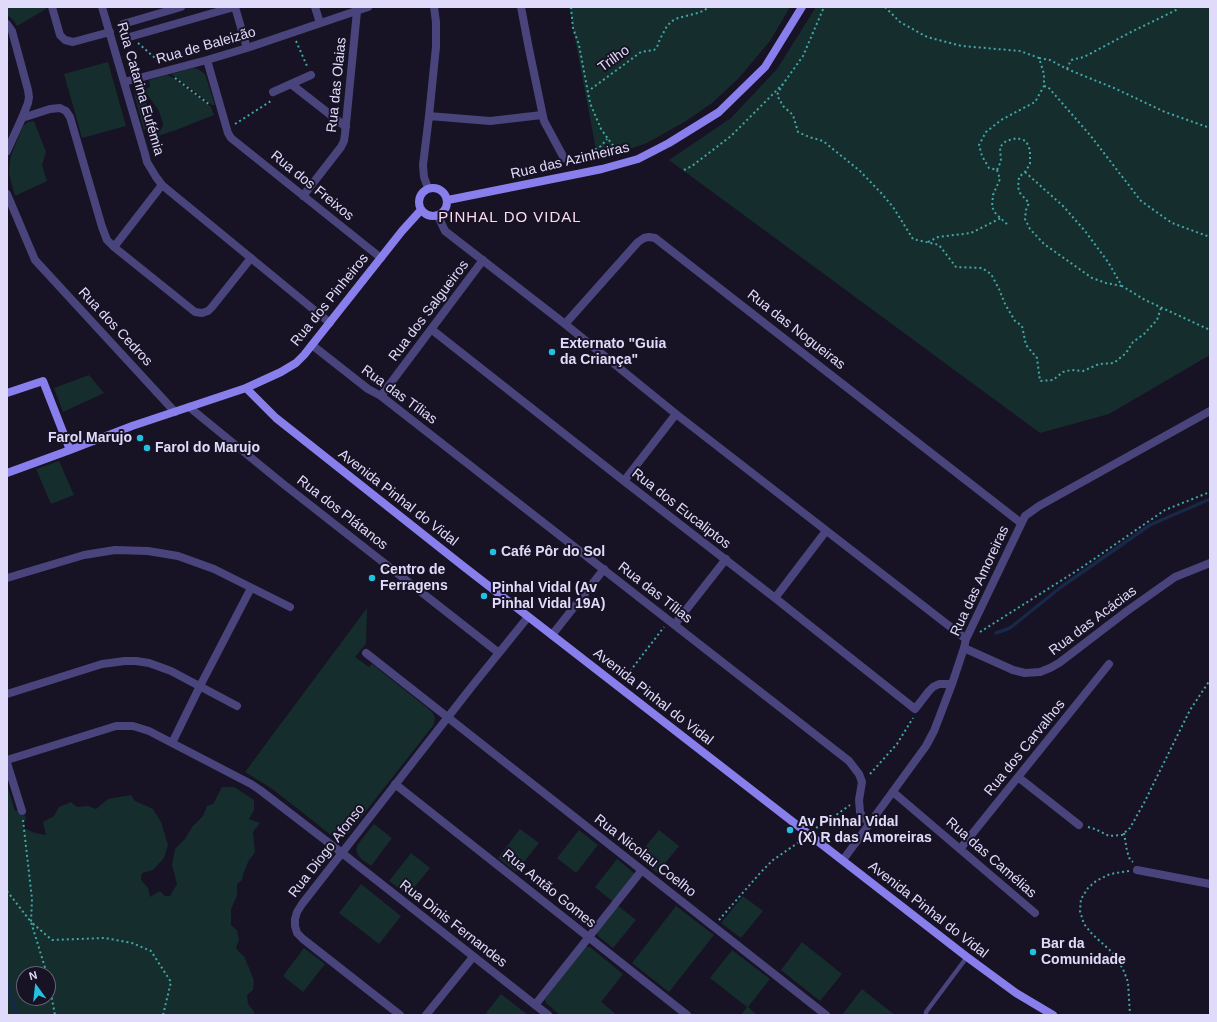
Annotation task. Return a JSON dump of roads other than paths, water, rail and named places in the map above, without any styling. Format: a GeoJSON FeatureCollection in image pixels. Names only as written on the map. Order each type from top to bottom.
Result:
{"type":"FeatureCollection","features":[{"type":"Feature","properties":{"kind":"street"},"geometry":{"type":"LineString","coordinates":[[52,7],[60,35],[65,40],[73,42],[110,32]]}},
{"type":"Feature","properties":{"kind":"street","name":"Rua Catarina Eufémia"},"geometry":{"type":"LineString","coordinates":[[102,7],[147,162],[156,177],[162,185],[330,323]]}},
{"type":"Feature","properties":{"kind":"street"},"geometry":{"type":"LineString","coordinates":[[181,7],[123,24],[126,38],[235,7],[247,48]]}},
{"type":"Feature","properties":{"kind":"street"},"geometry":{"type":"LineString","coordinates":[[315,7],[320,23]]}},
{"type":"Feature","properties":{"kind":"street","name":"Rua de Baleizão"},"geometry":{"type":"LineString","coordinates":[[124,82],[247,48],[368,7]]}},
{"type":"Feature","properties":{"kind":"street"},"geometry":{"type":"LineString","coordinates":[[428,188],[424,177],[423,165],[436,40],[434,7]]}},
{"type":"Feature","properties":{"kind":"street"},"geometry":{"type":"LineString","coordinates":[[521,7],[542,115],[564,158]]}},
{"type":"Feature","properties":{"kind":"street","name":"Rua das Azinheiras"},"geometry":{"type":"LineString","coordinates":[[448,200],[622,164],[638,159],[669,143],[718,112],[765,67],[802,7]]}},
{"type":"Feature","properties":{"kind":"street","name":"Rua das Olaias"},"geometry":{"type":"LineString","coordinates":[[303,196],[344,142],[357,11]]}},
{"type":"Feature","properties":{"kind":"street"},"geometry":{"type":"LineString","coordinates":[[7,24],[12,31],[28,90],[28,103],[7,151]]}},
{"type":"Feature","properties":{"kind":"street","name":"Rua dos Freixos"},"geometry":{"type":"LineString","coordinates":[[207,60],[228,131],[235,142],[381,258]]}},
{"type":"Feature","properties":{"kind":"street"},"geometry":{"type":"LineString","coordinates":[[273,92],[311,75]]}},
{"type":"Feature","properties":{"kind":"street"},"geometry":{"type":"LineString","coordinates":[[291,84],[346,127]]}},
{"type":"Feature","properties":{"kind":"street"},"geometry":{"type":"LineString","coordinates":[[22,118],[50,109],[60,108],[66,111],[70,117],[104,235],[107,240],[191,310],[202,313],[208,311],[251,258]]}},
{"type":"Feature","properties":{"kind":"street"},"geometry":{"type":"LineString","coordinates":[[429,116],[490,121],[542,115]]}},
{"type":"Feature","properties":{"kind":"street"},"geometry":{"type":"LineString","coordinates":[[114,247],[162,185]]}},
{"type":"Feature","properties":{"kind":"street"},"geometry":{"type":"LineString","coordinates":[[428,188],[438,188],[443,191],[448,200],[446,209],[438,216],[428,216],[419,206],[419,198],[424,190],[428,188]]}},
{"type":"Feature","properties":{"kind":"street","name":"Rua dos Cedros"},"geometry":{"type":"LineString","coordinates":[[7,194],[35,260],[175,412]]}},
{"type":"Feature","properties":{"kind":"street","name":"Rua dos Pinheiros"},"geometry":{"type":"LineString","coordinates":[[7,473],[132,426],[246,388],[291,366],[304,355],[421,210]]}},
{"type":"Feature","properties":{"kind":"street"},"geometry":{"type":"LineString","coordinates":[[438,216],[445,231],[565,324],[676,414],[966,639]]}},
{"type":"Feature","properties":{"kind":"street","name":"Rua das Nogueiras"},"geometry":{"type":"LineString","coordinates":[[565,324],[638,242],[644,238],[655,238],[1021,523]]}},
{"type":"Feature","properties":{"kind":"street","name":"Rua dos Salgueiros"},"geometry":{"type":"LineString","coordinates":[[381,396],[483,260]]}},
{"type":"Feature","properties":{"kind":"street","name":"Rua dos Eucaliptos"},"geometry":{"type":"LineString","coordinates":[[431,329],[624,481],[726,559],[915,709],[933,687],[940,684],[952,684]]}},
{"type":"Feature","properties":{"kind":"street","name":"Rua das Tílias"},"geometry":{"type":"LineString","coordinates":[[312,345],[368,389],[381,396],[850,761],[856,768],[862,782],[859,806],[862,816],[870,824]]}},
{"type":"Feature","properties":{"kind":"street"},"geometry":{"type":"LineString","coordinates":[[7,392],[43,380],[70,450]]}},
{"type":"Feature","properties":{"kind":"street","name":"Avenida Pinhal do Vidal"},"geometry":{"type":"LineString","coordinates":[[246,388],[276,418],[528,617],[967,957],[1016,993],[1053,1015]]}},
{"type":"Feature","properties":{"kind":"street","name":"Rua dos Plátanos"},"geometry":{"type":"LineString","coordinates":[[190,407],[288,488],[499,653]]}},
{"type":"Feature","properties":{"kind":"street","name":"Rua das Amoreiras"},"geometry":{"type":"LineString","coordinates":[[843,860],[926,746],[934,731],[952,684],[966,639],[1025,516],[1038,506],[1210,411]]}},
{"type":"Feature","properties":{"kind":"street"},"geometry":{"type":"LineString","coordinates":[[624,481],[676,414]]}},
{"type":"Feature","properties":{"kind":"street"},"geometry":{"type":"LineString","coordinates":[[775,598],[826,531]]}},
{"type":"Feature","properties":{"kind":"street"},"geometry":{"type":"LineString","coordinates":[[7,578],[84,554],[115,550],[131,550],[166,554],[214,569],[290,607]]}},
{"type":"Feature","properties":{"kind":"street"},"geometry":{"type":"LineString","coordinates":[[672,622],[726,559]]}},
{"type":"Feature","properties":{"kind":"street","name":"Rua das Acácias"},"geometry":{"type":"LineString","coordinates":[[964,648],[1013,670],[1025,673],[1040,672],[1059,663],[1127,611],[1175,577],[1210,563]]}},
{"type":"Feature","properties":{"kind":"street"},"geometry":{"type":"LineString","coordinates":[[552,635],[604,569]]}},
{"type":"Feature","properties":{"kind":"street"},"geometry":{"type":"LineString","coordinates":[[172,743],[251,588]]}},
{"type":"Feature","properties":{"kind":"street","name":"Rua Diogo Afonso"},"geometry":{"type":"LineString","coordinates":[[400,1015],[302,939],[295,926],[297,912],[472,685],[528,617]]}},
{"type":"Feature","properties":{"kind":"street","name":"Rua Nicolau Coelho"},"geometry":{"type":"LineString","coordinates":[[366,653],[826,1015]]}},
{"type":"Feature","properties":{"kind":"street"},"geometry":{"type":"LineString","coordinates":[[7,694],[102,664],[124,661],[149,663],[171,671],[237,706]]}},
{"type":"Feature","properties":{"kind":"street","name":"Rua dos Carvalhos"},"geometry":{"type":"LineString","coordinates":[[960,849],[1109,664]]}},
{"type":"Feature","properties":{"kind":"street","name":"Rua Dinis Fernandes"},"geometry":{"type":"LineString","coordinates":[[7,761],[109,728],[124,725],[140,727],[252,784],[548,1015]]}},
{"type":"Feature","properties":{"kind":"street"},"geometry":{"type":"LineString","coordinates":[[7,761],[22,811]]}},
{"type":"Feature","properties":{"kind":"street"},"geometry":{"type":"LineString","coordinates":[[1018,778],[1079,825]]}},
{"type":"Feature","properties":{"kind":"street","name":"Rua Antão Gomes"},"geometry":{"type":"LineString","coordinates":[[395,784],[687,1015]]}},
{"type":"Feature","properties":{"kind":"street","name":"Rua das Camélias"},"geometry":{"type":"LineString","coordinates":[[893,792],[1035,913]]}},
{"type":"Feature","properties":{"kind":"street"},"geometry":{"type":"LineString","coordinates":[[535,1005],[642,870]]}},
{"type":"Feature","properties":{"kind":"street"},"geometry":{"type":"LineString","coordinates":[[1140,871],[1210,884]]}},
{"type":"Feature","properties":{"kind":"street"},"geometry":{"type":"LineString","coordinates":[[426,1015],[473,957]]}},
{"type":"Feature","properties":{"kind":"lane"},"geometry":{"type":"LineString","coordinates":[[926,1015],[926,1012],[967,957]]}},
{"type":"Feature","properties":{"kind":"waterway"},"geometry":{"type":"LineString","coordinates":[[996,633],[1010,628],[1061,587],[1150,525],[1210,499]]}},
{"type":"Feature","properties":{"kind":"waterway"},"geometry":{"type":"LineString","coordinates":[[7,983],[17,1015]]}},
{"type":"Feature","properties":{"kind":"place","name":"Externato \"Guia da Criança\""},"geometry":{"type":"Point","coordinates":[552,352]}},
{"type":"Feature","properties":{"kind":"place","name":"Farol Marujo"},"geometry":{"type":"Point","coordinates":[140,438]}},
{"type":"Feature","properties":{"kind":"place","name":"Farol do Marujo"},"geometry":{"type":"Point","coordinates":[147,448]}},
{"type":"Feature","properties":{"kind":"place","name":"Café Pôr do Sol"},"geometry":{"type":"Point","coordinates":[493,552]}},
{"type":"Feature","properties":{"kind":"place","name":"Centro de Ferragens"},"geometry":{"type":"Point","coordinates":[372,578]}},
{"type":"Feature","properties":{"kind":"place","name":"Pinhal Vidal (Av Pinhal Vidal 19A)"},"geometry":{"type":"Point","coordinates":[484,596]}},
{"type":"Feature","properties":{"kind":"place","name":"Av Pinhal Vidal (X) R das Amoreiras"},"geometry":{"type":"Point","coordinates":[790,830]}},
{"type":"Feature","properties":{"kind":"place","name":"Bar da Comunidade"},"geometry":{"type":"Point","coordinates":[1033,952]}},
{"type":"Feature","properties":{"kind":"district","name":"PINHAL DO VIDAL"},"geometry":{"type":"Point","coordinates":[510,218]}}]}
